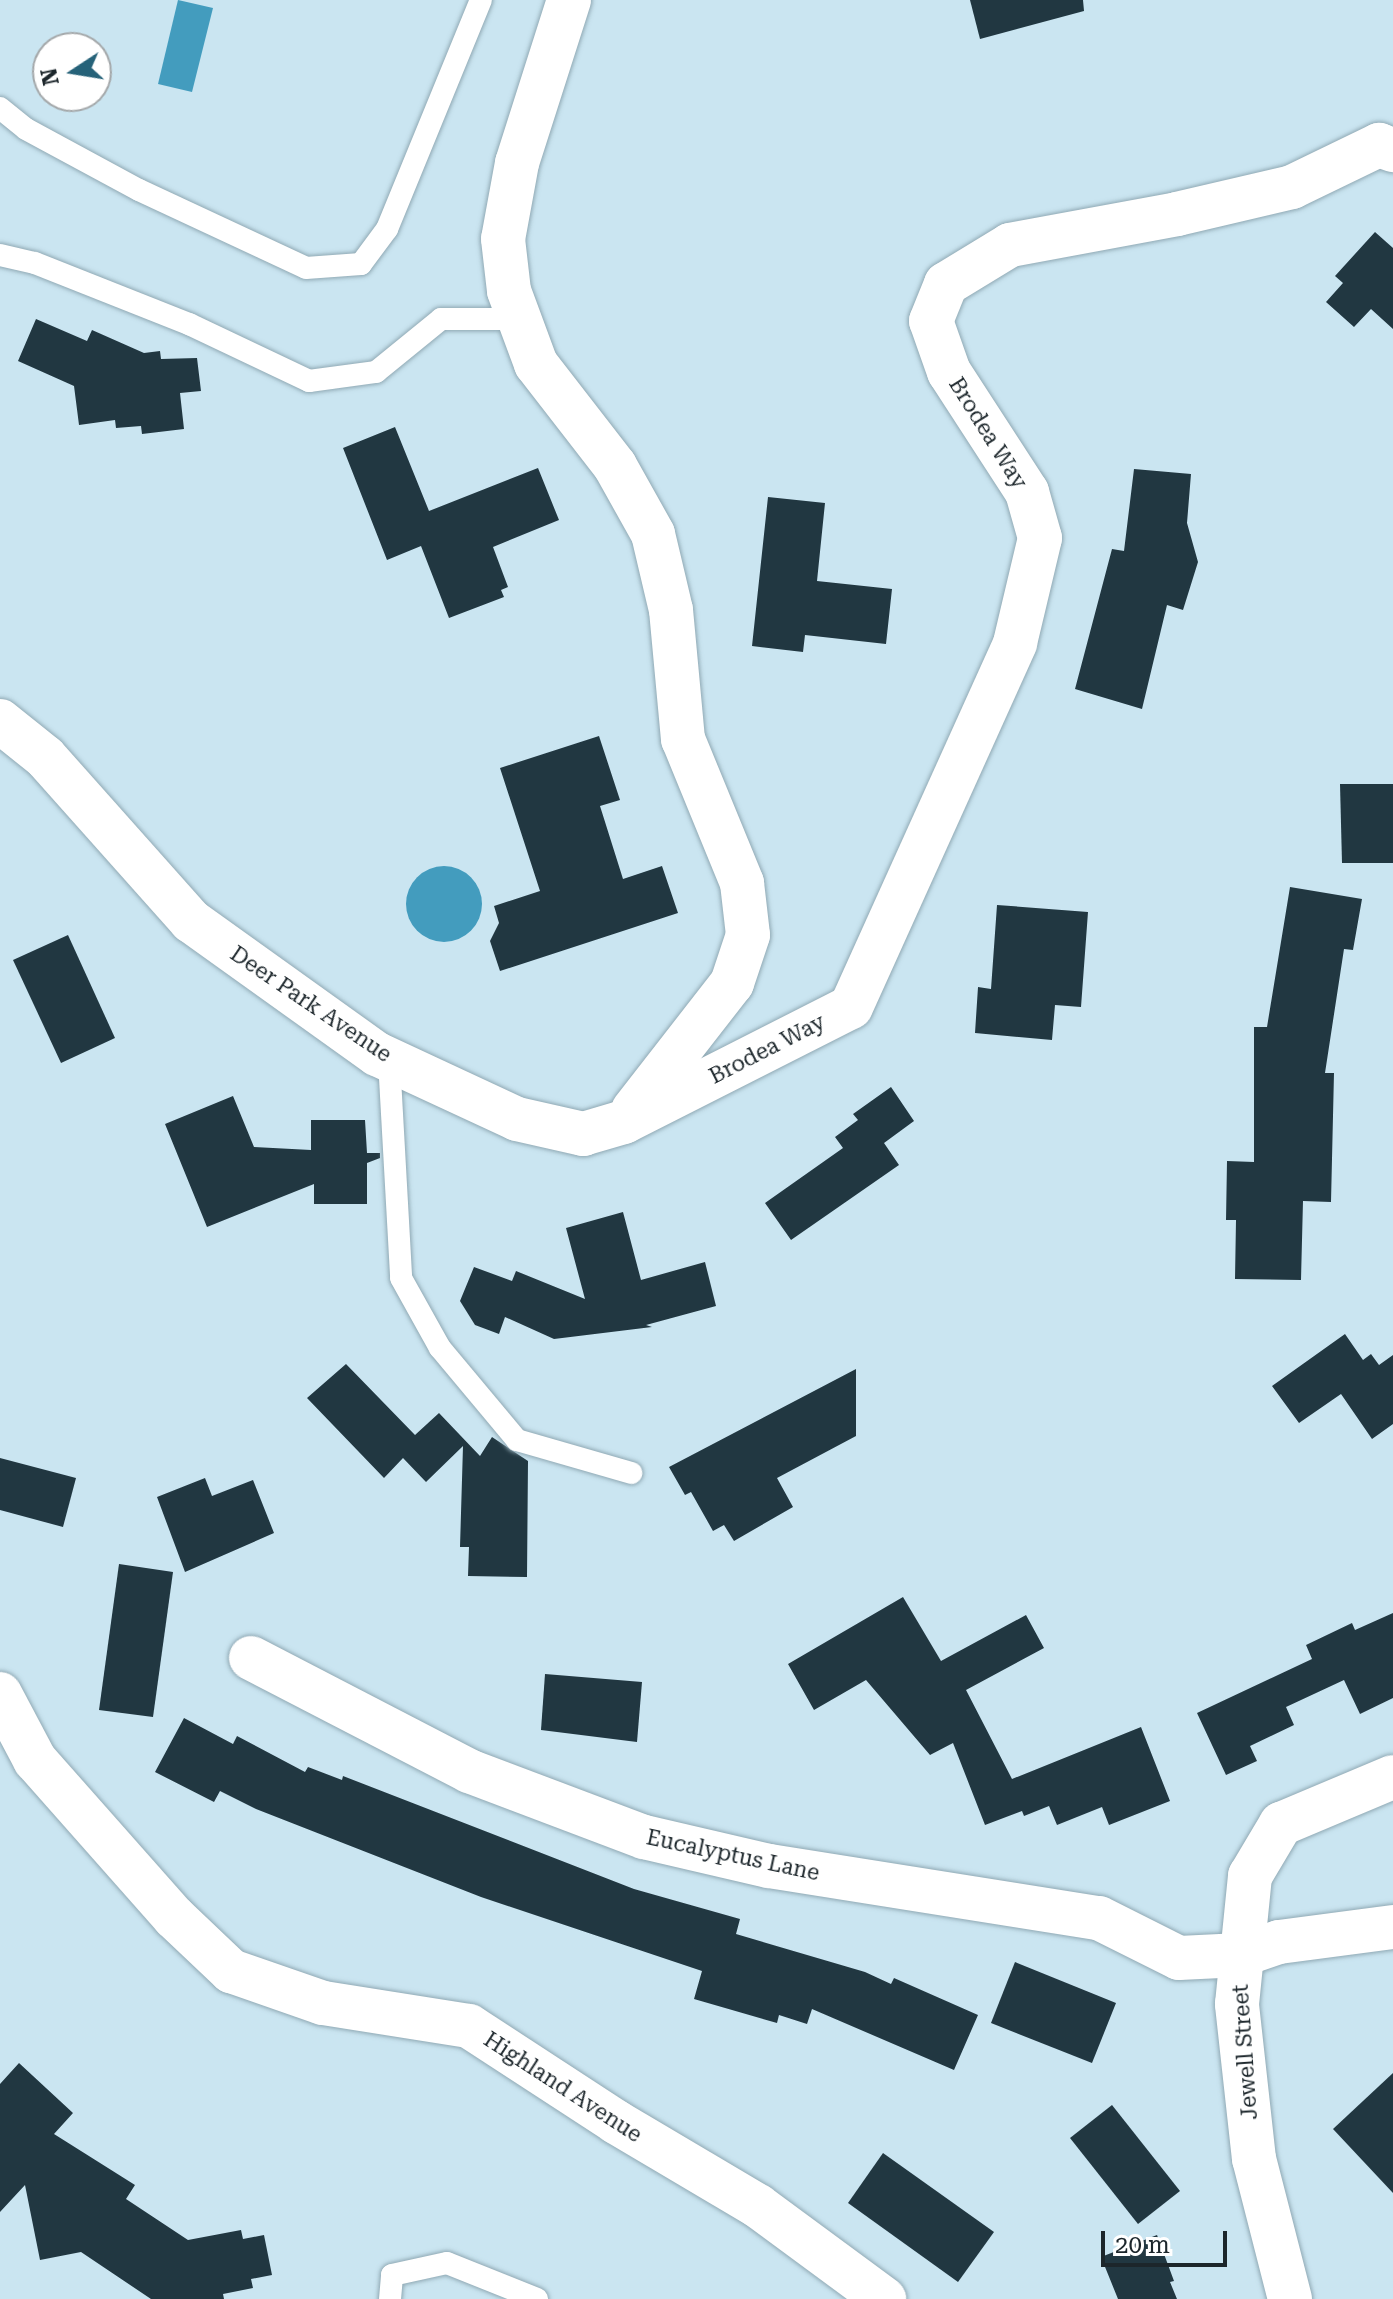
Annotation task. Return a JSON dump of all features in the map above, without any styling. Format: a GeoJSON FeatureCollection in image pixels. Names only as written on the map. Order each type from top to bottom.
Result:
{"type":"FeatureCollection","features":[{"type":"Feature","properties":{"kind":"street"},"geometry":{"type":"LineString","coordinates":[[569,0],[517,163],[503,239],[509,291],[536,364],[615,466],[653,534],[671,610],[683,739],[742,883],[748,935],[732,983],[624,1122]]}},
{"type":"Feature","properties":{"kind":"street","name":"Brodea Way"},"geometry":{"type":"LineString","coordinates":[[624,1122],[851,1007],[1015,643],[1040,538],[1027,492],[949,372],[931,321],[946,284],[1010,245],[1177,214],[1292,187],[1379,145],[1393,150]]}},
{"type":"Feature","properties":{"kind":"street","name":"Deer Park Avenue"},"geometry":{"type":"LineString","coordinates":[[0,721],[45,757],[191,921],[389,1060],[517,1119],[583,1134],[624,1122]]}},
{"type":"Feature","properties":{"kind":"street","name":"Eucalyptus Lane"},"geometry":{"type":"LineString","coordinates":[[251,1658],[469,1771],[644,1837],[769,1866],[1099,1918],[1179,1958],[1241,1955]]}},
{"type":"Feature","properties":{"kind":"street","name":"Highland Avenue"},"geometry":{"type":"LineString","coordinates":[[0,1694],[35,1760],[174,1917],[231,1971],[323,2003],[469,2026],[616,2122],[758,2206],[884,2299]]}},
{"type":"Feature","properties":{"kind":"street"},"geometry":{"type":"LineString","coordinates":[[1241,1955],[1250,1876],[1281,1824],[1393,1777]]}},
{"type":"Feature","properties":{"kind":"street","name":"Jewell Street"},"geometry":{"type":"LineString","coordinates":[[1290,2299],[1254,2159],[1237,2004],[1241,1955],[1279,1942],[1393,1927]]}},
{"type":"Feature","properties":{"kind":"lane"},"geometry":{"type":"LineString","coordinates":[[0,108],[26,129],[139,190],[306,268],[361,264],[387,229],[481,0]]}},
{"type":"Feature","properties":{"kind":"lane"},"geometry":{"type":"LineString","coordinates":[[0,255],[35,263],[189,324],[309,381],[376,372],[441,319],[520,319]]}},
{"type":"Feature","properties":{"kind":"lane"},"geometry":{"type":"LineString","coordinates":[[389,1060],[401,1278],[440,1348],[517,1440],[631,1473]]}},
{"type":"Feature","properties":{"kind":"lane"},"geometry":{"type":"LineString","coordinates":[[390,2299],[392,2275],[447,2263],[537,2299]]}},
{"type":"Feature","properties":{"kind":"water"},"geometry":{"type":"Polygon","coordinates":[[[178,0],[213,8],[192,92],[158,84],[178,0]]]}},
{"type":"Feature","properties":{"kind":"water"},"geometry":{"type":"Polygon","coordinates":[[[444,866],[458,869],[471,877],[479,890],[482,904],[479,918],[471,931],[458,939],[444,942],[430,939],[417,931],[409,918],[406,904],[409,890],[417,877],[430,869],[444,866]]]}},
{"type":"Feature","properties":{"kind":"building"},"geometry":{"type":"Polygon","coordinates":[[[970,0],[1083,0],[1084,11],[980,39],[970,0]]]}},
{"type":"Feature","properties":{"kind":"building"},"geometry":{"type":"Polygon","coordinates":[[[1375,232],[1393,248],[1393,329],[1371,309],[1354,327],[1326,302],[1343,283],[1335,276],[1375,232]]]}},
{"type":"Feature","properties":{"kind":"building"},"geometry":{"type":"Polygon","coordinates":[[[36,319],[87,341],[92,330],[144,353],[160,351],[161,359],[197,358],[201,391],[180,393],[184,429],[142,434],[141,426],[116,428],[115,420],[79,425],[74,386],[18,361],[36,319]]]}},
{"type":"Feature","properties":{"kind":"building"},"geometry":{"type":"Polygon","coordinates":[[[395,427],[429,511],[538,468],[559,520],[493,547],[508,587],[501,590],[504,597],[449,618],[421,546],[387,560],[343,448],[395,427]]]}},
{"type":"Feature","properties":{"kind":"building"},"geometry":{"type":"Polygon","coordinates":[[[1134,469],[1191,474],[1187,523],[1198,562],[1183,610],[1167,605],[1142,709],[1075,689],[1112,549],[1124,551],[1134,469]]]}},
{"type":"Feature","properties":{"kind":"building"},"geometry":{"type":"Polygon","coordinates":[[[768,497],[825,503],[817,581],[892,589],[886,644],[805,635],[803,652],[752,646],[768,497]]]}},
{"type":"Feature","properties":{"kind":"building"},"geometry":{"type":"Polygon","coordinates":[[[599,736],[620,800],[600,806],[623,879],[662,866],[678,913],[500,971],[490,941],[499,923],[494,906],[540,891],[500,768],[599,736]]]}},
{"type":"Feature","properties":{"kind":"building"},"geometry":{"type":"Polygon","coordinates":[[[1340,784],[1393,784],[1393,863],[1342,863],[1340,784]]]}},
{"type":"Feature","properties":{"kind":"building"},"geometry":{"type":"Polygon","coordinates":[[[1290,887],[1362,899],[1353,950],[1344,949],[1325,1073],[1334,1073],[1331,1202],[1303,1201],[1301,1280],[1235,1279],[1236,1220],[1226,1220],[1227,1161],[1254,1162],[1254,1027],[1267,1027],[1290,887]]]}},
{"type":"Feature","properties":{"kind":"building"},"geometry":{"type":"Polygon","coordinates":[[[997,905],[1088,912],[1081,1007],[1055,1005],[1052,1040],[975,1033],[978,987],[991,989],[997,905]]]}},
{"type":"Feature","properties":{"kind":"building"},"geometry":{"type":"Polygon","coordinates":[[[68,935],[115,1038],[61,1063],[13,960],[68,935]]]}},
{"type":"Feature","properties":{"kind":"building"},"geometry":{"type":"Polygon","coordinates":[[[891,1087],[914,1121],[884,1143],[899,1165],[791,1240],[765,1203],[843,1148],[835,1137],[858,1120],[853,1114],[891,1087]]]}},
{"type":"Feature","properties":{"kind":"building"},"geometry":{"type":"Polygon","coordinates":[[[233,1096],[254,1147],[311,1150],[311,1120],[365,1120],[367,1153],[380,1153],[380,1158],[367,1163],[367,1204],[314,1204],[314,1184],[207,1227],[165,1124],[233,1096]]]}},
{"type":"Feature","properties":{"kind":"building"},"geometry":{"type":"Polygon","coordinates":[[[623,1212],[641,1280],[705,1262],[716,1306],[646,1325],[652,1327],[554,1339],[505,1317],[499,1334],[475,1325],[460,1301],[474,1267],[512,1281],[516,1271],[585,1299],[566,1228],[623,1212]]]}},
{"type":"Feature","properties":{"kind":"building"},"geometry":{"type":"Polygon","coordinates":[[[1345,1334],[1363,1360],[1371,1354],[1379,1365],[1393,1355],[1393,1424],[1372,1439],[1341,1394],[1299,1423],[1272,1386],[1345,1334]]]}},
{"type":"Feature","properties":{"kind":"building"},"geometry":{"type":"Polygon","coordinates":[[[346,1364],[415,1435],[439,1413],[480,1456],[492,1437],[528,1461],[527,1577],[468,1576],[469,1547],[460,1547],[463,1446],[426,1482],[403,1458],[384,1478],[307,1398],[346,1364]]]}},
{"type":"Feature","properties":{"kind":"building"},"geometry":{"type":"Polygon","coordinates":[[[856,1369],[856,1436],[777,1478],[793,1507],[734,1541],[724,1525],[713,1531],[691,1492],[685,1495],[669,1467],[856,1369]]]}},
{"type":"Feature","properties":{"kind":"building"},"geometry":{"type":"Polygon","coordinates":[[[0,1458],[76,1478],[63,1527],[0,1510],[0,1458]]]}},
{"type":"Feature","properties":{"kind":"building"},"geometry":{"type":"Polygon","coordinates":[[[205,1478],[212,1496],[253,1480],[274,1533],[185,1572],[157,1497],[205,1478]]]}},
{"type":"Feature","properties":{"kind":"building"},"geometry":{"type":"Polygon","coordinates":[[[119,1564],[173,1572],[153,1717],[99,1710],[119,1564]]]}},
{"type":"Feature","properties":{"kind":"building"},"geometry":{"type":"Polygon","coordinates":[[[903,1597],[941,1661],[1026,1615],[1044,1648],[966,1690],[1012,1779],[1141,1727],[1170,1801],[1109,1825],[1102,1807],[1057,1825],[1049,1806],[1024,1816],[1022,1811],[985,1825],[953,1743],[930,1755],[866,1680],[814,1710],[788,1664],[903,1597]]]}},
{"type":"Feature","properties":{"kind":"building"},"geometry":{"type":"Polygon","coordinates":[[[1393,1613],[1393,1698],[1360,1714],[1344,1680],[1286,1707],[1294,1725],[1250,1746],[1257,1761],[1226,1775],[1197,1713],[1312,1659],[1306,1645],[1352,1623],[1355,1630],[1393,1613]]]}},
{"type":"Feature","properties":{"kind":"building"},"geometry":{"type":"Polygon","coordinates":[[[545,1674],[642,1682],[637,1742],[541,1730],[545,1674]]]}},
{"type":"Feature","properties":{"kind":"building"},"geometry":{"type":"Polygon","coordinates":[[[184,1718],[233,1744],[237,1736],[305,1772],[308,1767],[342,1780],[343,1776],[634,1889],[740,1919],[736,1934],[865,1972],[891,1984],[894,1978],[978,2015],[954,2070],[812,2009],[807,2024],[779,2015],[777,2023],[694,1999],[702,1971],[481,1897],[256,1809],[220,1791],[214,1802],[155,1772],[184,1718]]]}},
{"type":"Feature","properties":{"kind":"building"},"geometry":{"type":"Polygon","coordinates":[[[1015,1962],[1116,2003],[1092,2063],[991,2023],[1015,1962]]]}},
{"type":"Feature","properties":{"kind":"building"},"geometry":{"type":"Polygon","coordinates":[[[19,2063],[73,2113],[54,2134],[135,2185],[126,2199],[188,2240],[241,2230],[243,2239],[264,2235],[272,2275],[251,2279],[253,2288],[223,2294],[224,2299],[151,2299],[81,2252],[40,2260],[25,2185],[0,2212],[0,2084],[19,2063]]]}},
{"type":"Feature","properties":{"kind":"building"},"geometry":{"type":"Polygon","coordinates":[[[1393,2073],[1393,2193],[1333,2129],[1393,2073]]]}},
{"type":"Feature","properties":{"kind":"building"},"geometry":{"type":"Polygon","coordinates":[[[1112,2105],[1180,2191],[1138,2224],[1070,2138],[1112,2105]]]}},
{"type":"Feature","properties":{"kind":"building"},"geometry":{"type":"Polygon","coordinates":[[[883,2153],[994,2232],[958,2282],[848,2203],[883,2153]]]}},
{"type":"Feature","properties":{"kind":"building"},"geometry":{"type":"Polygon","coordinates":[[[1157,2235],[1174,2281],[1170,2282],[1177,2299],[1118,2299],[1101,2257],[1157,2235]]]}}]}
